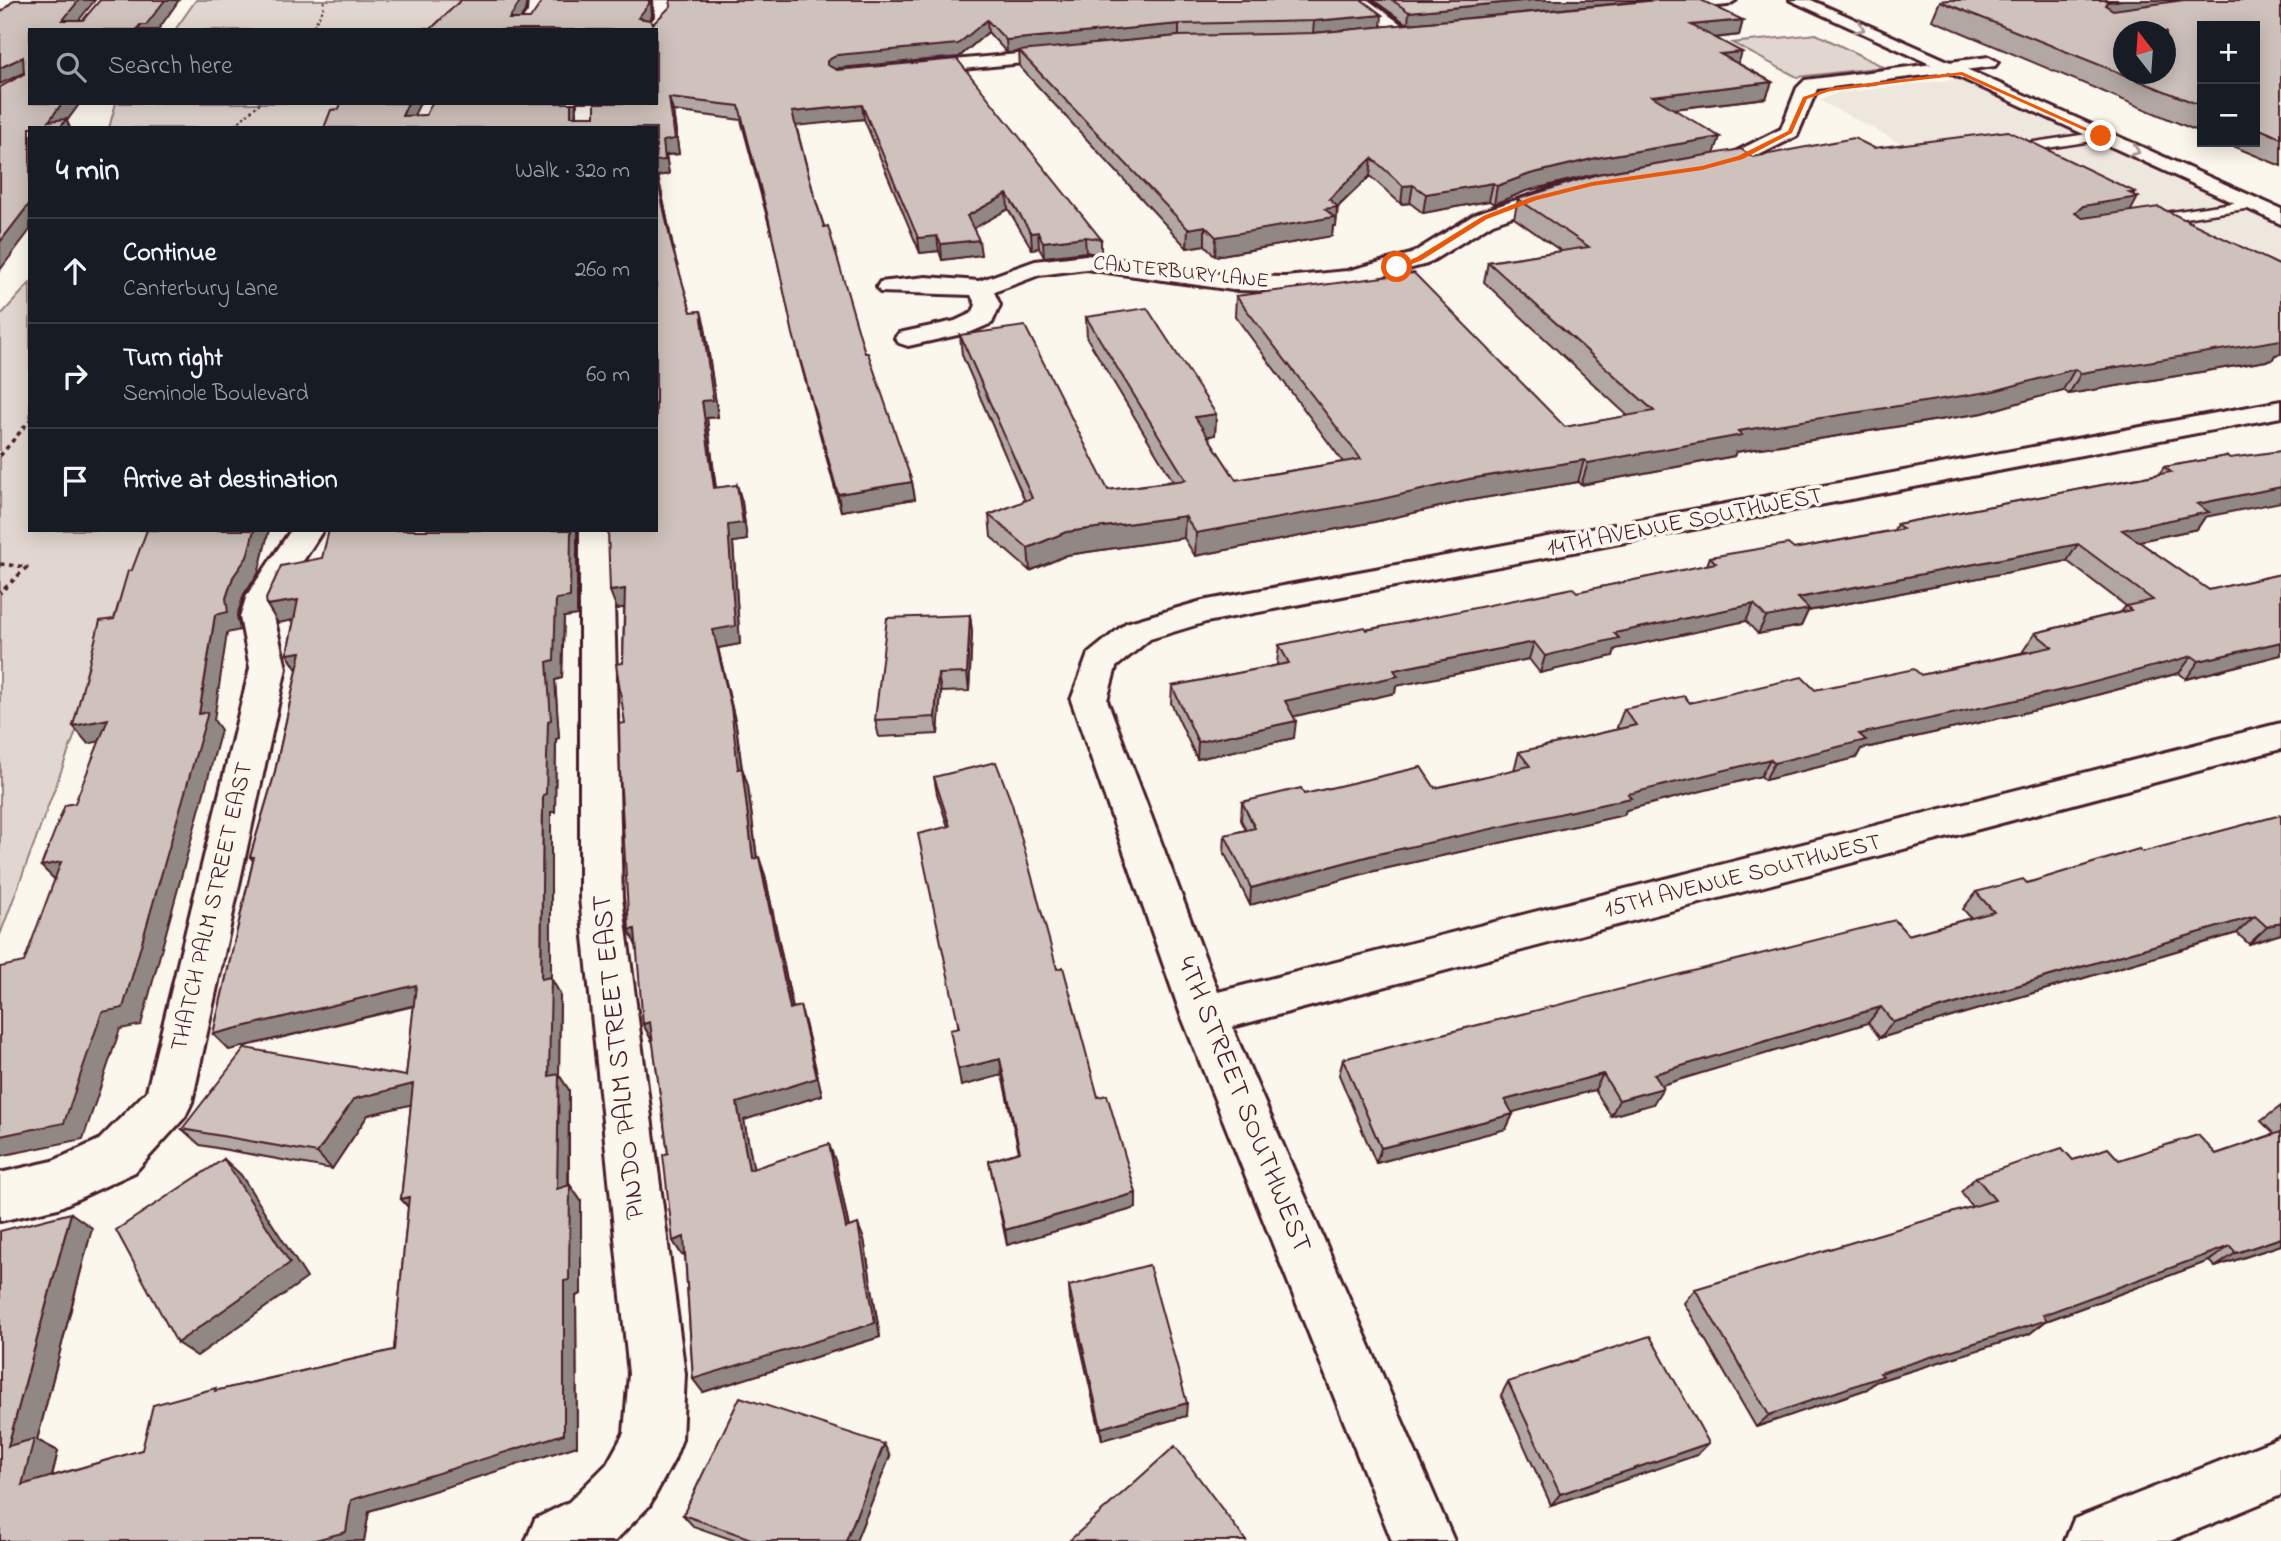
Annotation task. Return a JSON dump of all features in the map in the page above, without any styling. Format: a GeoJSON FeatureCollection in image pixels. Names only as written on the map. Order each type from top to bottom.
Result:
{"type":"FeatureCollection","features":[{"type":"Feature","properties":{"kind":"street"},"geometry":{"type":"LineString","coordinates":[[524,28],[536,12],[537,0]]}},
{"type":"Feature","properties":{"kind":"street"},"geometry":{"type":"LineString","coordinates":[[654,28],[663,18],[662,0]]}},
{"type":"Feature","properties":{"kind":"street"},"geometry":{"type":"LineString","coordinates":[[1357,0],[1411,32],[1378,35]]}},
{"type":"Feature","properties":{"kind":"street"},"geometry":{"type":"LineString","coordinates":[[1637,9],[1728,0]]}},
{"type":"Feature","properties":{"kind":"street"},"geometry":{"type":"LineString","coordinates":[[1798,0],[2281,217]]}},
{"type":"Feature","properties":{"kind":"street"},"geometry":{"type":"LineString","coordinates":[[1675,172],[1740,158],[1790,132],[1805,98],[1830,89],[1997,65],[1953,47]]}},
{"type":"Feature","properties":{"kind":"street"},"geometry":{"type":"LineString","coordinates":[[894,71],[1084,52]]}},
{"type":"Feature","properties":{"kind":"street"},"geometry":{"type":"LineString","coordinates":[[587,126],[588,105]]}},
{"type":"Feature","properties":{"kind":"street","name":"CANTERBURY LANE"},"geometry":{"type":"LineString","coordinates":[[890,287],[926,284],[980,288],[1035,268],[1086,262],[1233,283],[1284,284],[1348,278],[1419,258],[1485,218],[1508,208],[1592,184]]}},
{"type":"Feature","properties":{"kind":"street"},"geometry":{"type":"LineString","coordinates":[[908,338],[962,327],[983,318],[988,305],[980,288]]}},
{"type":"Feature","properties":{"kind":"street","name":"14TH AVENUE SOUTHWEST"},"geometry":{"type":"LineString","coordinates":[[1100,662],[1138,631],[1202,612],[2280,410]]}},
{"type":"Feature","properties":{"kind":"street","name":"THATCH PALM STREET EAST"},"geometry":{"type":"LineString","coordinates":[[0,1197],[58,1184],[117,1156],[168,1101],[268,668],[257,617],[264,595],[306,532]]}},
{"type":"Feature","properties":{"kind":"street","name":"PINDO PALM STREET EAST"},"geometry":{"type":"LineString","coordinates":[[557,1541],[590,1523],[628,1485],[653,1439],[657,1405],[657,1374],[601,898],[594,637],[596,532]]}},
{"type":"Feature","properties":{"kind":"street","name":"4TH STREET SOUTHWEST"},"geometry":{"type":"LineString","coordinates":[[1100,662],[1089,700],[1204,1015],[1423,1541]]}},
{"type":"Feature","properties":{"kind":"street","name":"15TH AVENUE SOUTHWEST"},"geometry":{"type":"LineString","coordinates":[[1204,1015],[1889,840],[2281,736]]}},
{"type":"Feature","properties":{"kind":"street"},"geometry":{"type":"LineString","coordinates":[[2096,1541],[2281,1466]]}},
{"type":"Feature","properties":{"kind":"lane"},"geometry":{"type":"LineString","coordinates":[[2045,160],[2021,148],[2101,136]]}},
{"type":"Feature","properties":{"kind":"lane"},"geometry":{"type":"LineString","coordinates":[[2181,229],[2152,219],[2253,204]]}},
{"type":"Feature","properties":{"kind":"path"},"geometry":{"type":"LineString","coordinates":[[312,28],[323,10],[324,0]]}},
{"type":"Feature","properties":{"kind":"path"},"geometry":{"type":"LineString","coordinates":[[231,126],[258,105]]}},
{"type":"Feature","properties":{"kind":"path"},"geometry":{"type":"LineString","coordinates":[[0,456],[28,421]]}},
{"type":"Feature","properties":{"kind":"path"},"geometry":{"type":"LineString","coordinates":[[0,564],[27,567],[0,593]]}},
{"type":"Feature","properties":{"kind":"shaded area"},"geometry":{"type":"Polygon","coordinates":[[[196,0],[478,0],[446,28],[176,28],[196,0]]]}},
{"type":"Feature","properties":{"kind":"shaded area"},"geometry":{"type":"Polygon","coordinates":[[[1816,34],[1884,67],[1797,77],[1732,43],[1816,34]]]}},
{"type":"Feature","properties":{"kind":"shaded area"},"geometry":{"type":"Polygon","coordinates":[[[1960,79],[2281,224],[2281,291],[2194,299],[1819,100],[1838,93],[1960,79]]]}},
{"type":"Feature","properties":{"kind":"shaded area"},"geometry":{"type":"Polygon","coordinates":[[[115,105],[349,105],[334,126],[110,126],[115,105]]]}},
{"type":"Feature","properties":{"kind":"shaded area"},"geometry":{"type":"Polygon","coordinates":[[[28,285],[28,532],[158,532],[81,718],[0,935],[0,316],[28,285]]]}},
{"type":"Feature","properties":{"kind":"building"},"geometry":{"type":"Polygon","coordinates":[[[14,0],[79,0],[63,20],[83,20],[100,0],[165,0],[146,25],[138,28],[28,28],[28,105],[61,105],[49,121],[66,119],[61,126],[28,126],[28,206],[0,242],[0,87],[24,74],[23,57],[0,68],[0,13],[14,0]]]}},
{"type":"Feature","properties":{"kind":"building"},"geometry":{"type":"Polygon","coordinates":[[[461,0],[521,0],[509,19],[530,19],[543,0],[649,0],[638,18],[650,20],[653,24],[671,6],[670,0],[1362,0],[1382,15],[1314,21],[1179,24],[1006,40],[987,20],[958,44],[837,55],[827,61],[827,65],[837,70],[957,59],[1101,239],[1085,237],[1043,242],[1038,232],[1031,233],[1007,194],[967,216],[979,240],[941,244],[937,236],[918,238],[862,105],[792,112],[824,227],[828,226],[865,353],[868,353],[912,482],[838,494],[793,334],[769,221],[739,106],[669,98],[675,139],[663,141],[665,160],[658,161],[658,126],[325,126],[331,110],[339,109],[340,105],[407,105],[402,116],[426,115],[431,105],[571,105],[571,116],[595,116],[595,105],[658,105],[658,28],[432,28],[461,0]]]}},
{"type":"Feature","properties":{"kind":"building"},"geometry":{"type":"Polygon","coordinates":[[[1392,0],[1532,0],[1409,12],[1392,0]]]}},
{"type":"Feature","properties":{"kind":"building"},"geometry":{"type":"Polygon","coordinates":[[[1658,0],[1701,0],[1743,20],[1691,25],[1742,52],[1720,54],[1772,82],[1652,96],[1720,137],[1596,158],[1530,174],[1497,186],[1493,183],[1426,194],[1413,185],[1403,186],[1372,158],[1329,199],[1338,207],[1325,209],[1334,217],[1216,237],[1205,226],[1188,229],[1019,51],[1179,36],[1314,33],[1658,0]]]}},
{"type":"Feature","properties":{"kind":"building"},"geometry":{"type":"Polygon","coordinates":[[[2122,0],[2107,2],[2105,5],[2113,10],[2184,0],[2281,0],[2281,138],[2260,129],[2260,21],[2197,21],[2197,104],[2147,84],[2176,84],[2176,21],[2113,21],[2113,70],[1940,1],[2122,0]]]}},
{"type":"Feature","properties":{"kind":"building"},"geometry":{"type":"Polygon","coordinates":[[[2008,131],[2135,192],[2129,193],[2138,197],[2083,206],[2075,213],[2083,218],[2159,207],[2281,266],[2281,340],[2081,373],[2075,369],[1994,391],[1738,431],[1742,435],[1588,463],[1584,460],[1469,479],[1378,500],[1196,533],[1185,516],[1066,532],[1028,548],[989,515],[1032,498],[960,335],[1025,326],[1108,490],[1186,480],[1086,317],[1147,308],[1216,414],[1195,417],[1236,480],[1361,459],[1236,296],[1414,273],[1565,427],[1654,411],[1488,262],[1589,247],[1518,199],[1598,174],[1741,149],[1753,157],[1854,138],[1874,148],[2008,131]]]}},
{"type":"Feature","properties":{"kind":"building"},"geometry":{"type":"Polygon","coordinates":[[[658,182],[672,247],[691,312],[701,311],[713,400],[702,401],[714,488],[737,485],[743,523],[728,525],[735,626],[713,630],[731,707],[738,769],[742,768],[753,859],[759,857],[790,1009],[800,1006],[817,1078],[737,1103],[749,1170],[829,1144],[846,1228],[858,1224],[875,1323],[693,1379],[684,1237],[673,1241],[663,1155],[668,1153],[650,1022],[643,1024],[635,929],[629,930],[619,724],[625,723],[616,664],[623,663],[625,589],[610,591],[608,532],[658,532],[658,182]]]}},
{"type":"Feature","properties":{"kind":"building"},"geometry":{"type":"Polygon","coordinates":[[[2281,451],[2281,487],[2197,504],[2209,512],[2122,530],[2209,590],[2281,574],[2281,642],[2199,661],[2192,656],[2072,688],[1859,734],[1866,740],[1774,763],[1770,759],[1628,794],[1631,798],[1373,855],[1251,888],[1225,835],[1255,828],[1242,802],[1301,788],[1304,794],[1421,767],[1435,788],[1530,766],[1519,752],[1636,725],[1624,709],[1684,696],[1690,703],[1802,677],[1815,690],[1914,669],[1921,675],[2052,647],[2035,633],[2131,610],[2126,606],[2153,600],[2078,544],[1798,598],[1809,609],[1766,617],[1754,604],[1614,633],[1619,638],[1545,656],[1534,642],[1394,670],[1398,676],[1285,701],[1296,721],[1198,742],[1172,686],[1289,663],[1279,645],[1573,588],[1577,592],[1716,563],[1710,557],[1788,544],[1794,549],[1903,529],[1897,524],[2171,472],[2164,467],[2227,456],[2230,458],[2281,451]]]}},
{"type":"Feature","properties":{"kind":"building"},"geometry":{"type":"Polygon","coordinates":[[[146,532],[253,532],[247,557],[233,577],[226,598],[228,612],[215,615],[199,714],[208,712],[123,1008],[102,1012],[64,1123],[0,1136],[0,967],[24,962],[61,862],[41,866],[65,805],[75,803],[108,719],[73,726],[100,621],[114,619],[128,571],[132,570],[146,532]]]}},
{"type":"Feature","properties":{"kind":"building"},"geometry":{"type":"Polygon","coordinates":[[[328,532],[571,532],[570,597],[556,599],[554,660],[547,662],[551,720],[548,721],[546,794],[543,795],[541,979],[551,977],[549,1076],[559,1074],[557,1189],[570,1185],[569,1280],[564,1281],[564,1434],[351,1500],[346,1532],[311,1541],[0,1541],[0,1231],[71,1213],[8,1446],[34,1439],[22,1485],[142,1450],[153,1405],[216,1388],[215,1391],[394,1350],[409,1197],[401,1199],[413,1084],[354,1099],[317,1153],[182,1129],[245,1048],[406,1076],[416,985],[213,1034],[254,857],[250,857],[274,776],[301,652],[287,654],[298,600],[267,605],[266,599],[281,566],[322,558],[328,532]]]}},
{"type":"Feature","properties":{"kind":"building"},"geometry":{"type":"Polygon","coordinates":[[[970,615],[967,673],[938,674],[935,717],[875,720],[887,618],[970,615]]]}},
{"type":"Feature","properties":{"kind":"building"},"geometry":{"type":"Polygon","coordinates":[[[996,762],[1012,804],[1057,969],[1063,967],[1098,1097],[1107,1095],[1136,1193],[1005,1230],[989,1161],[1020,1152],[1000,1059],[958,1069],[950,1030],[959,1028],[918,834],[950,826],[934,777],[996,762]]]}},
{"type":"Feature","properties":{"kind":"building"},"geometry":{"type":"Polygon","coordinates":[[[2281,815],[2281,922],[2267,927],[2255,916],[1893,1022],[1881,1007],[1654,1074],[1663,1088],[1619,1100],[1603,1074],[1505,1100],[1513,1114],[1381,1148],[1343,1059],[1895,920],[1908,935],[1994,912],[1976,892],[2023,879],[2027,883],[2139,849],[2142,852],[2281,815]]]}},
{"type":"Feature","properties":{"kind":"building"},"geometry":{"type":"Polygon","coordinates":[[[2281,1132],[2281,1238],[2236,1253],[2230,1246],[2043,1315],[2047,1320],[1880,1373],[1883,1376],[1769,1415],[1695,1289],[1995,1200],[1976,1177],[2062,1148],[2073,1160],[2108,1148],[2119,1160],[2198,1135],[2216,1154],[2281,1132]]]}},
{"type":"Feature","properties":{"kind":"building"},"geometry":{"type":"Polygon","coordinates":[[[224,1159],[290,1263],[177,1343],[116,1230],[224,1159]]]}},
{"type":"Feature","properties":{"kind":"building"},"geometry":{"type":"Polygon","coordinates":[[[1149,1265],[1187,1403],[1101,1428],[1069,1286],[1149,1265]]]}},
{"type":"Feature","properties":{"kind":"building"},"geometry":{"type":"Polygon","coordinates":[[[1650,1336],[1709,1443],[1560,1494],[1508,1382],[1650,1336]]]}},
{"type":"Feature","properties":{"kind":"building"},"geometry":{"type":"Polygon","coordinates":[[[740,1397],[884,1444],[846,1541],[757,1541],[683,1515],[740,1397]]]}},
{"type":"Feature","properties":{"kind":"building"},"geometry":{"type":"Polygon","coordinates":[[[1175,1446],[1246,1541],[1069,1541],[1175,1446]]]}},
{"type":"Feature","properties":{"kind":"route"},"geometry":{"type":"LineString","coordinates":[[1397,267],[1447,243],[1485,218],[1535,198],[1571,188],[1702,168],[1740,158],[1790,132],[1805,98],[1830,89],[1962,74],[2101,136]]}}]}
